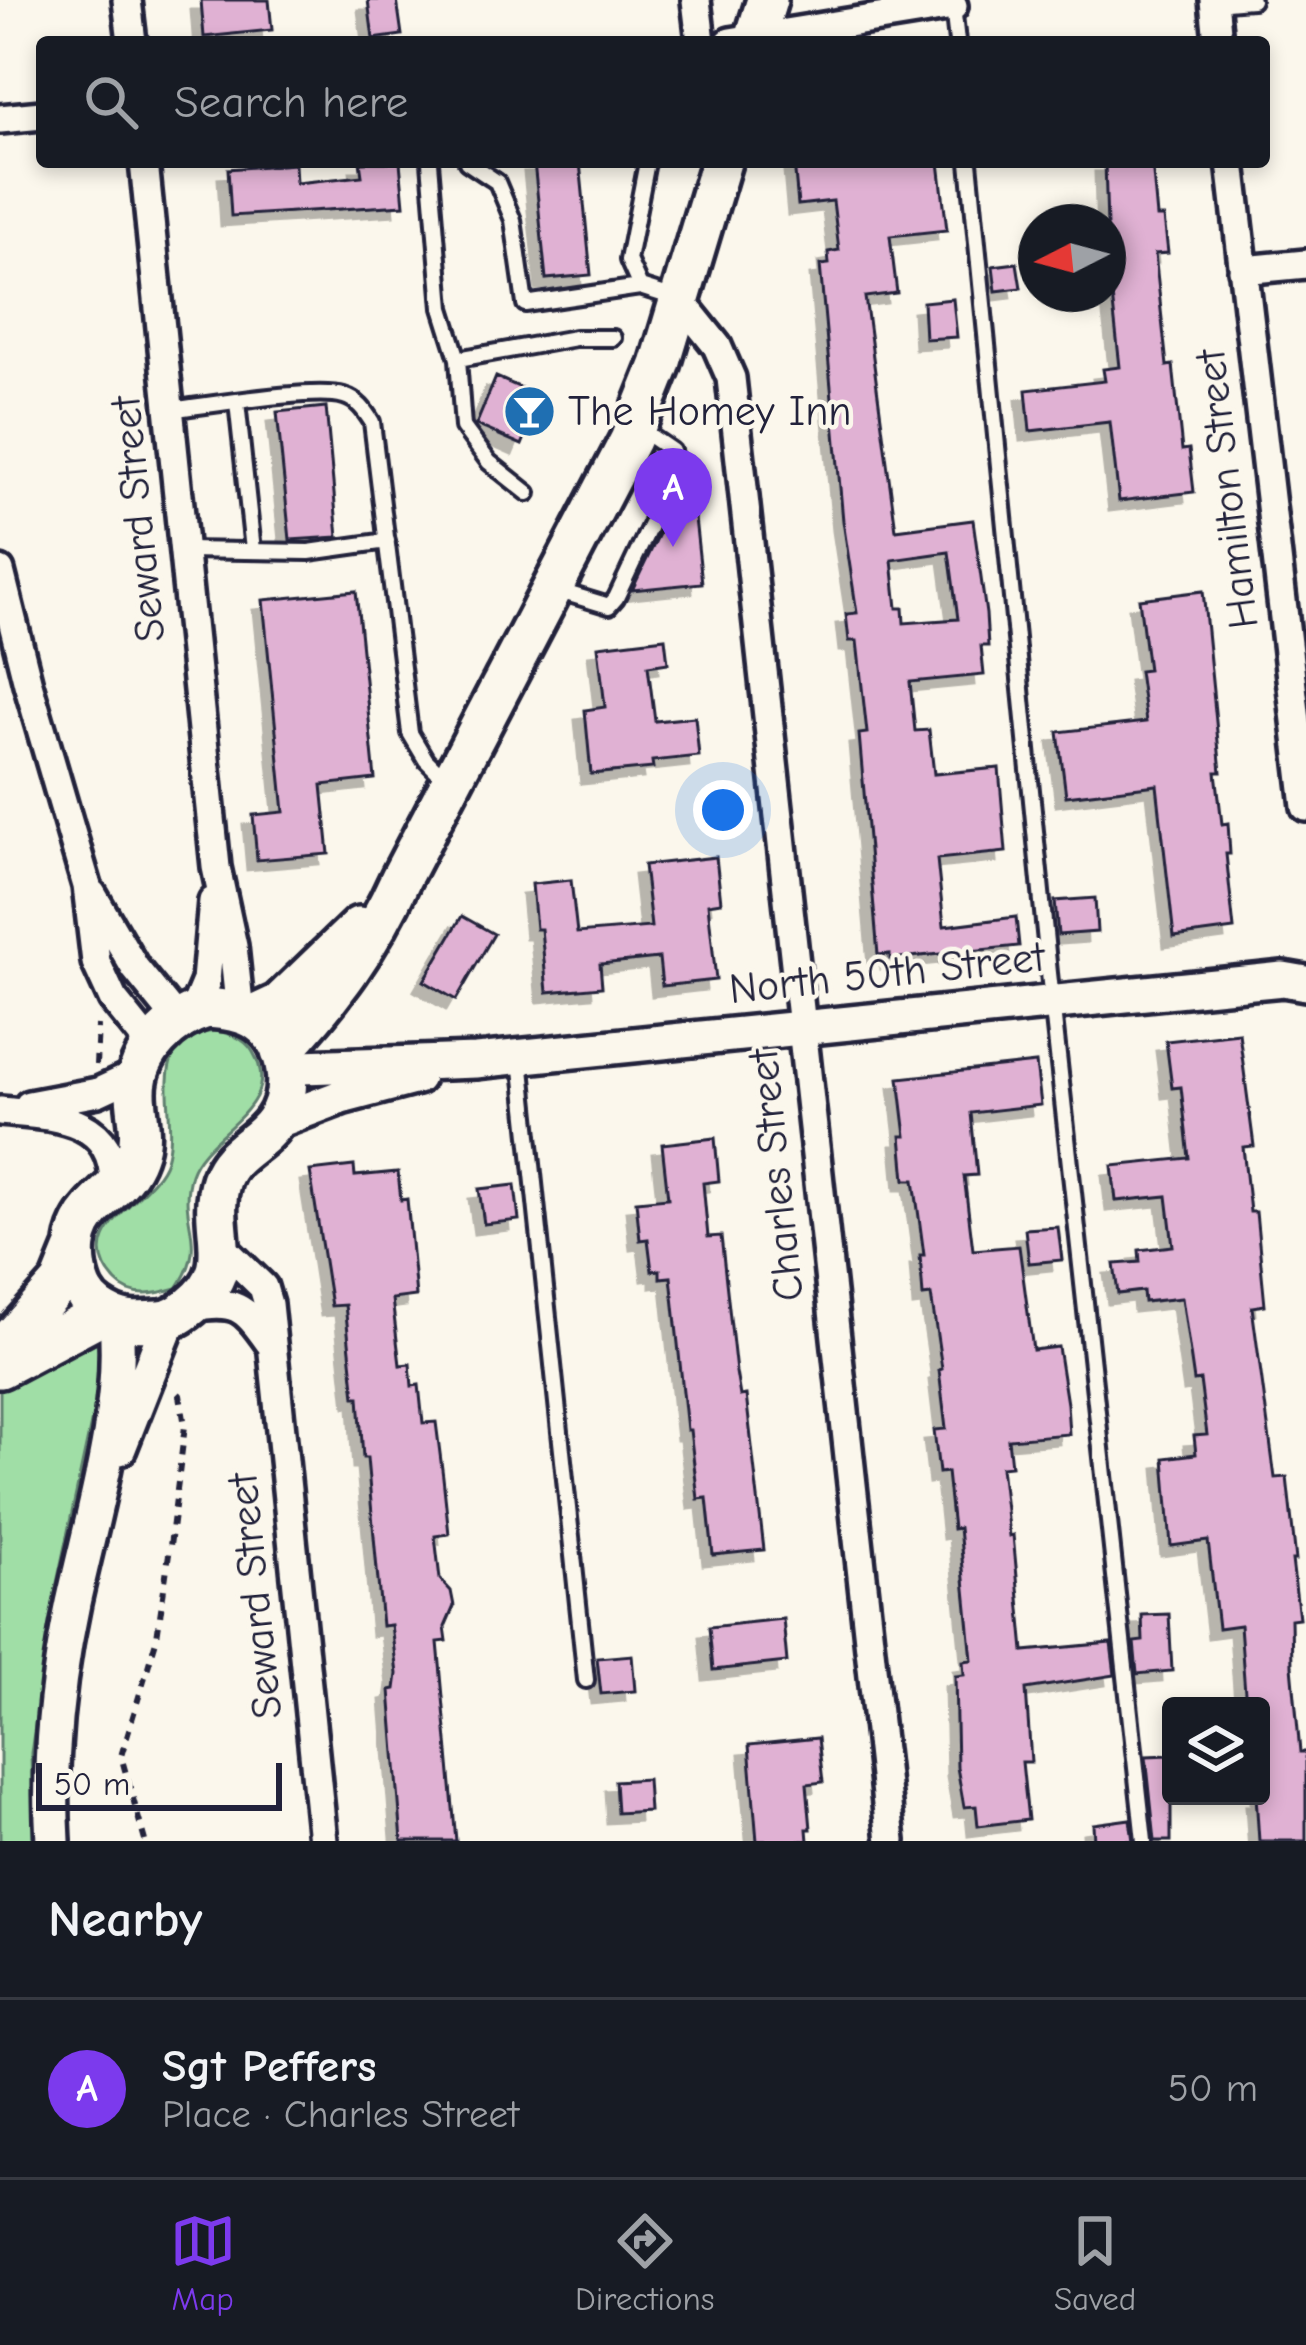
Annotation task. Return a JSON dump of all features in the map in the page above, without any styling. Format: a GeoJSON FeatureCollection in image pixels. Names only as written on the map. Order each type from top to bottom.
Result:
{"type":"FeatureCollection","features":[{"type":"Feature","properties":{"kind":"main road"},"geometry":{"type":"LineString","coordinates":[[283,1057],[376,934],[636,426],[719,168]]}},
{"type":"Feature","properties":{"kind":"main road"},"geometry":{"type":"LineString","coordinates":[[245,1015],[279,1004],[346,942],[401,878]]}},
{"type":"Feature","properties":{"kind":"main road"},"geometry":{"type":"LineString","coordinates":[[0,1351],[61,1283],[79,1227],[135,1161],[141,1137],[136,1088],[144,1064],[185,1017],[207,1009],[245,1015],[264,1025],[283,1057],[284,1101],[274,1122],[237,1153],[219,1184],[222,1247],[217,1275],[179,1314],[110,1317],[0,1368]]}},
{"type":"Feature","properties":{"kind":"main road"},"geometry":{"type":"LineString","coordinates":[[74,1251],[81,1288],[110,1317]]}},
{"type":"Feature","properties":{"kind":"street"},"geometry":{"type":"LineString","coordinates":[[128,0],[131,36]]}},
{"type":"Feature","properties":{"kind":"street"},"geometry":{"type":"LineString","coordinates":[[696,0],[700,36]]}},
{"type":"Feature","properties":{"kind":"street"},"geometry":{"type":"LineString","coordinates":[[1214,2],[1217,36]]}},
{"type":"Feature","properties":{"kind":"street"},"geometry":{"type":"LineString","coordinates":[[752,30],[953,7]]}},
{"type":"Feature","properties":{"kind":"street"},"geometry":{"type":"LineString","coordinates":[[0,119],[36,116]]}},
{"type":"Feature","properties":{"kind":"street","name":"Seward Street"},"geometry":{"type":"LineString","coordinates":[[145,168],[216,867],[245,1015]]}},
{"type":"Feature","properties":{"kind":"street","name":"Hamilton Street"},"geometry":{"type":"LineString","coordinates":[[1233,168],[1302,737],[1306,807]]}},
{"type":"Feature","properties":{"kind":"street"},"geometry":{"type":"LineString","coordinates":[[1243,270],[1306,264]]}},
{"type":"Feature","properties":{"kind":"street","name":"Charles Street"},"geometry":{"type":"LineString","coordinates":[[680,300],[717,346],[731,379],[891,1841]]}},
{"type":"Feature","properties":{"kind":"street"},"geometry":{"type":"LineString","coordinates":[[0,571],[87,886],[96,962],[113,999],[142,1035],[144,1064],[98,1092],[0,1111]]}},
{"type":"Feature","properties":{"kind":"street","name":"Seward Street"},"geometry":{"type":"LineString","coordinates":[[185,1017],[206,981],[216,867]]}},
{"type":"Feature","properties":{"kind":"street"},"geometry":{"type":"LineString","coordinates":[[87,886],[136,968],[185,1017]]}},
{"type":"Feature","properties":{"kind":"street","name":"North 50th Street"},"geometry":{"type":"LineString","coordinates":[[283,1057],[302,1067],[476,1060],[1283,979],[1306,983]]}},
{"type":"Feature","properties":{"kind":"street","name":"North 50th Street"},"geometry":{"type":"LineString","coordinates":[[274,1122],[341,1097],[476,1060]]}},
{"type":"Feature","properties":{"kind":"street"},"geometry":{"type":"LineString","coordinates":[[0,1111],[60,1117],[90,1129],[110,1154],[114,1184]]}},
{"type":"Feature","properties":{"kind":"street","name":"Seward Street"},"geometry":{"type":"LineString","coordinates":[[222,1247],[263,1287],[268,1304],[323,1841]]}},
{"type":"Feature","properties":{"kind":"street"},"geometry":{"type":"LineString","coordinates":[[98,1500],[179,1314],[219,1302],[240,1307],[269,1342]]}},
{"type":"Feature","properties":{"kind":"street"},"geometry":{"type":"LineString","coordinates":[[53,1841],[50,1778],[57,1684],[98,1500],[116,1372],[110,1317]]}},
{"type":"Feature","properties":{"kind":"lane"},"geometry":{"type":"LineString","coordinates":[[1214,2],[1252,0]]}},
{"type":"Feature","properties":{"kind":"lane"},"geometry":{"type":"LineString","coordinates":[[953,7],[956,36]]}},
{"type":"Feature","properties":{"kind":"lane"},"geometry":{"type":"LineString","coordinates":[[430,168],[442,308],[458,359],[463,427],[489,462],[528,493]]}},
{"type":"Feature","properties":{"kind":"lane"},"geometry":{"type":"LineString","coordinates":[[476,168],[497,182],[513,220],[525,304],[640,287],[680,300]]}},
{"type":"Feature","properties":{"kind":"lane"},"geometry":{"type":"LineString","coordinates":[[640,287],[628,260],[646,168]]}},
{"type":"Feature","properties":{"kind":"lane"},"geometry":{"type":"LineString","coordinates":[[970,168],[1052,1001],[1144,1841]]}},
{"type":"Feature","properties":{"kind":"lane"},"geometry":{"type":"LineString","coordinates":[[458,359],[575,338],[613,338]]}},
{"type":"Feature","properties":{"kind":"lane"},"geometry":{"type":"LineString","coordinates":[[169,410],[344,395],[363,406],[372,422],[410,733],[426,760],[450,784]]}},
{"type":"Feature","properties":{"kind":"lane"},"geometry":{"type":"LineString","coordinates":[[237,402],[253,550]]}},
{"type":"Feature","properties":{"kind":"lane"},"geometry":{"type":"LineString","coordinates":[[550,588],[609,606],[616,598],[677,469],[672,451],[636,426]]}},
{"type":"Feature","properties":{"kind":"lane"},"geometry":{"type":"LineString","coordinates":[[184,550],[309,552],[387,541]]}},
{"type":"Feature","properties":{"kind":"lane"},"geometry":{"type":"LineString","coordinates":[[520,1056],[586,1681]]}},
{"type":"Feature","properties":{"kind":"green space"},"geometry":{"type":"Polygon","coordinates":[[[215,1031],[237,1037],[250,1047],[260,1072],[259,1089],[252,1104],[211,1145],[191,1174],[187,1206],[191,1256],[177,1288],[130,1291],[116,1282],[104,1264],[101,1247],[107,1231],[166,1160],[170,1063],[192,1037],[215,1031]]]}},
{"type":"Feature","properties":{"kind":"green space"},"geometry":{"type":"Polygon","coordinates":[[[104,1333],[107,1348],[54,1597],[31,1753],[33,1841],[0,1841],[0,1385],[104,1333]]]}},
{"type":"Feature","properties":{"kind":"building"},"geometry":{"type":"Polygon","coordinates":[[[201,0],[269,0],[272,30],[204,36],[201,0]]]}},
{"type":"Feature","properties":{"kind":"building"},"geometry":{"type":"Polygon","coordinates":[[[368,0],[397,0],[402,35],[373,36],[368,0]]]}},
{"type":"Feature","properties":{"kind":"building"},"geometry":{"type":"Polygon","coordinates":[[[295,168],[296,183],[362,176],[361,168],[401,168],[404,205],[231,216],[228,169],[295,168]]]}},
{"type":"Feature","properties":{"kind":"building"},"geometry":{"type":"Polygon","coordinates":[[[535,168],[581,168],[591,275],[546,279],[535,168]]]}},
{"type":"Feature","properties":{"kind":"building"},"geometry":{"type":"Polygon","coordinates":[[[795,168],[940,168],[947,230],[890,236],[897,293],[865,297],[896,530],[973,520],[986,614],[988,646],[981,646],[984,675],[910,682],[915,731],[929,730],[934,774],[999,768],[1006,852],[937,859],[944,926],[1016,917],[1019,946],[890,959],[890,954],[878,955],[859,734],[867,733],[857,641],[849,641],[846,614],[857,613],[843,521],[820,265],[829,264],[828,252],[839,250],[833,201],[798,205],[795,168]],[[949,552],[892,560],[897,608],[903,608],[904,623],[958,619],[949,552]]]}},
{"type":"Feature","properties":{"kind":"building"},"geometry":{"type":"Polygon","coordinates":[[[1105,168],[1153,168],[1157,217],[1164,217],[1168,253],[1155,254],[1167,366],[1173,365],[1182,450],[1189,449],[1194,492],[1119,501],[1110,422],[1030,431],[1026,390],[1105,381],[1103,369],[1120,367],[1114,312],[1126,312],[1126,204],[1106,204],[1105,168]]]}},
{"type":"Feature","properties":{"kind":"building"},"geometry":{"type":"Polygon","coordinates":[[[1017,263],[1018,288],[996,291],[993,266],[1017,263]]]}},
{"type":"Feature","properties":{"kind":"building"},"geometry":{"type":"Polygon","coordinates":[[[953,299],[957,337],[925,339],[923,302],[953,299]]]}},
{"type":"Feature","properties":{"kind":"building"},"geometry":{"type":"Polygon","coordinates":[[[496,377],[542,397],[522,445],[476,425],[496,377]]]}},
{"type":"Feature","properties":{"kind":"building"},"geometry":{"type":"Polygon","coordinates":[[[326,407],[338,537],[290,540],[277,412],[326,407]]]}},
{"type":"Feature","properties":{"kind":"building"},"geometry":{"type":"Polygon","coordinates":[[[694,509],[702,583],[632,590],[670,511],[694,509]]]}},
{"type":"Feature","properties":{"kind":"building"},"geometry":{"type":"Polygon","coordinates":[[[356,591],[375,779],[322,785],[329,854],[257,860],[253,815],[284,812],[263,600],[356,591]]]}},
{"type":"Feature","properties":{"kind":"building"},"geometry":{"type":"Polygon","coordinates":[[[1203,591],[1221,772],[1216,772],[1222,824],[1228,823],[1230,854],[1226,854],[1234,929],[1174,937],[1157,785],[1066,796],[1058,732],[1146,722],[1139,671],[1148,670],[1139,599],[1203,591]]]}},
{"type":"Feature","properties":{"kind":"building"},"geometry":{"type":"Polygon","coordinates":[[[665,638],[668,663],[648,666],[655,721],[695,717],[699,756],[652,761],[653,768],[591,774],[585,710],[605,707],[598,646],[665,638]]]}},
{"type":"Feature","properties":{"kind":"building"},"geometry":{"type":"Polygon","coordinates":[[[716,857],[721,902],[708,904],[716,980],[662,986],[659,958],[600,964],[602,987],[547,992],[532,884],[571,880],[577,933],[651,927],[644,865],[716,857]]]}},
{"type":"Feature","properties":{"kind":"building"},"geometry":{"type":"Polygon","coordinates":[[[1095,898],[1097,932],[1058,935],[1055,901],[1095,898]]]}},
{"type":"Feature","properties":{"kind":"building"},"geometry":{"type":"Polygon","coordinates":[[[462,916],[494,934],[456,1000],[424,981],[462,916]]]}},
{"type":"Feature","properties":{"kind":"building"},"geometry":{"type":"Polygon","coordinates":[[[1239,1033],[1254,1146],[1243,1147],[1250,1212],[1256,1212],[1265,1305],[1252,1307],[1275,1478],[1287,1477],[1296,1560],[1292,1560],[1299,1618],[1291,1619],[1292,1666],[1300,1752],[1306,1752],[1306,1841],[1259,1841],[1257,1805],[1270,1805],[1270,1697],[1245,1697],[1240,1625],[1218,1628],[1208,1541],[1171,1546],[1164,1458],[1196,1454],[1194,1436],[1207,1435],[1182,1298],[1144,1302],[1143,1291],[1118,1294],[1114,1264],[1140,1262],[1139,1250],[1173,1246],[1167,1196],[1116,1201],[1112,1166],[1189,1158],[1181,1087],[1172,1088],[1166,1041],[1239,1033]]]}},
{"type":"Feature","properties":{"kind":"building"},"geometry":{"type":"Polygon","coordinates":[[[1036,1063],[1041,1105],[971,1113],[977,1175],[964,1176],[973,1250],[1019,1246],[1033,1350],[1058,1347],[1067,1404],[1069,1434],[1008,1439],[1011,1466],[1001,1467],[1009,1536],[1013,1535],[1024,1651],[1111,1643],[1115,1675],[1026,1689],[1031,1762],[1022,1762],[1028,1820],[978,1826],[976,1806],[964,1807],[957,1767],[955,1676],[964,1675],[963,1661],[972,1660],[959,1528],[953,1529],[947,1472],[939,1473],[934,1430],[946,1429],[942,1369],[931,1295],[923,1296],[920,1255],[924,1255],[914,1180],[905,1180],[899,1078],[1036,1063]]]}},
{"type":"Feature","properties":{"kind":"building"},"geometry":{"type":"Polygon","coordinates":[[[715,1138],[719,1181],[703,1183],[708,1237],[721,1236],[764,1550],[713,1555],[707,1498],[698,1499],[687,1430],[671,1277],[660,1278],[660,1270],[652,1271],[648,1239],[640,1240],[636,1201],[668,1198],[662,1144],[715,1138]]]}},
{"type":"Feature","properties":{"kind":"building"},"geometry":{"type":"Polygon","coordinates":[[[354,1166],[355,1176],[398,1172],[401,1200],[407,1199],[416,1296],[392,1299],[400,1365],[410,1364],[412,1386],[419,1385],[423,1423],[436,1422],[443,1477],[449,1534],[435,1536],[440,1579],[451,1591],[454,1606],[445,1627],[447,1641],[438,1642],[456,1841],[402,1841],[390,1690],[395,1689],[397,1674],[391,1625],[382,1626],[367,1458],[363,1458],[345,1305],[331,1306],[310,1171],[354,1166]]]}},
{"type":"Feature","properties":{"kind":"building"},"geometry":{"type":"Polygon","coordinates":[[[515,1185],[519,1220],[484,1224],[479,1189],[515,1185]]]}},
{"type":"Feature","properties":{"kind":"building"},"geometry":{"type":"Polygon","coordinates":[[[1058,1227],[1062,1260],[1029,1263],[1025,1229],[1058,1227]]]}},
{"type":"Feature","properties":{"kind":"building"},"geometry":{"type":"Polygon","coordinates":[[[1169,1614],[1172,1671],[1137,1674],[1134,1642],[1143,1641],[1142,1615],[1169,1614]]]}},
{"type":"Feature","properties":{"kind":"building"},"geometry":{"type":"Polygon","coordinates":[[[783,1619],[787,1662],[713,1670],[709,1627],[783,1619]]]}},
{"type":"Feature","properties":{"kind":"building"},"geometry":{"type":"Polygon","coordinates":[[[632,1655],[635,1691],[601,1694],[597,1658],[632,1655]]]}},
{"type":"Feature","properties":{"kind":"building"},"geometry":{"type":"Polygon","coordinates":[[[818,1738],[823,1782],[807,1784],[808,1841],[757,1841],[749,1745],[818,1738]]]}},
{"type":"Feature","properties":{"kind":"building"},"geometry":{"type":"Polygon","coordinates":[[[1162,1755],[1162,1805],[1171,1805],[1171,1841],[1155,1841],[1146,1756],[1162,1755]]]}},
{"type":"Feature","properties":{"kind":"building"},"geometry":{"type":"Polygon","coordinates":[[[647,1779],[649,1811],[617,1813],[615,1781],[647,1779]]]}},
{"type":"Feature","properties":{"kind":"building"},"geometry":{"type":"Polygon","coordinates":[[[1130,1819],[1133,1841],[1094,1841],[1093,1824],[1130,1819]]]}},
{"type":"Feature","properties":{"kind":"place","name":"The Homey Inn"},"geometry":{"type":"Point","coordinates":[529,411]}},
{"type":"Feature","properties":{"kind":"place","name":"Sgt Peffers"},"geometry":{"type":"Point","coordinates":[673,547]}}]}
